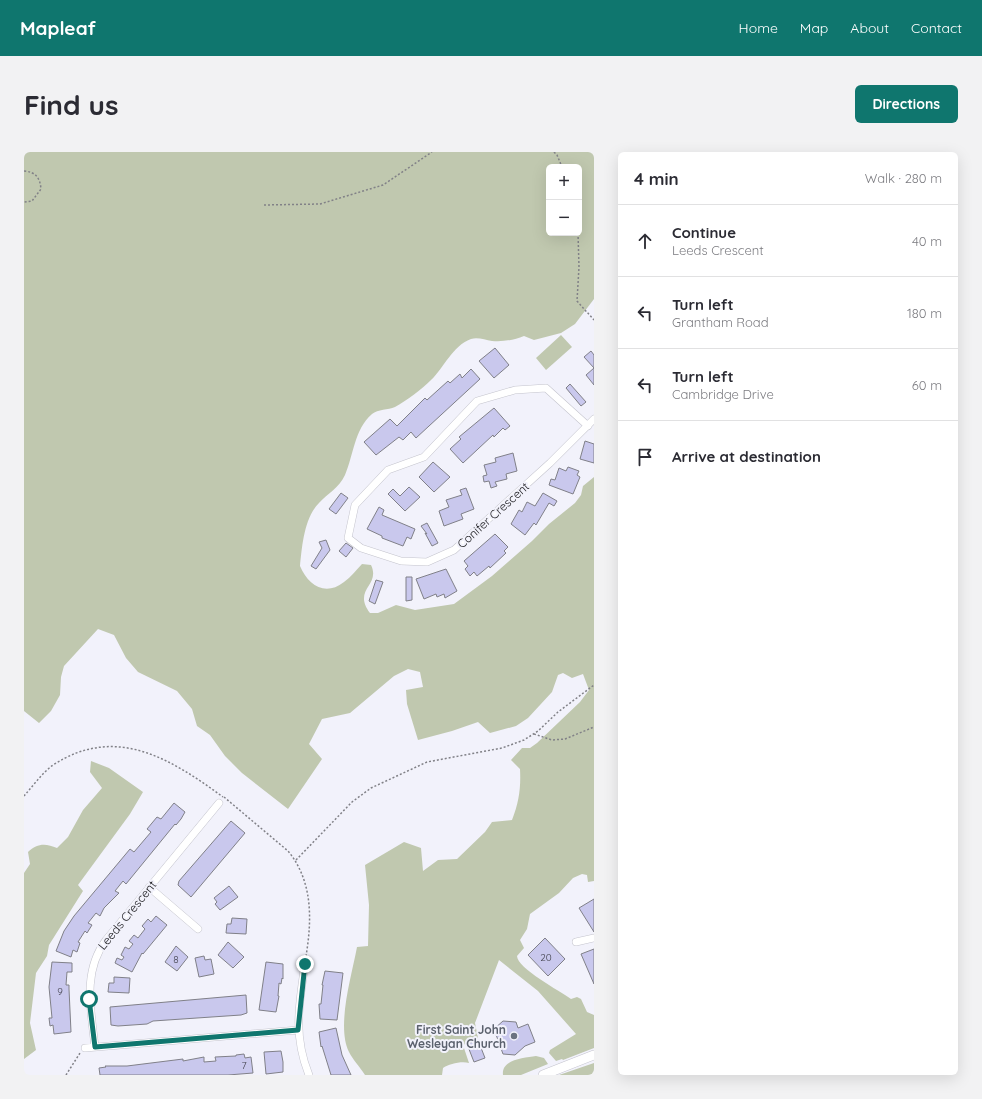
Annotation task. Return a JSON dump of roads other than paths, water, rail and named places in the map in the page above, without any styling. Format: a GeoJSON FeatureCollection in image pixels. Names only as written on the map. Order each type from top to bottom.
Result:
{"type":"FeatureCollection","features":[{"type":"Feature","properties":{"kind":"street","name":"Conifer Crescent"},"geometry":{"type":"LineString","coordinates":[[588,426],[546,388],[515,390],[477,401],[424,457],[388,470],[355,505],[348,538],[361,548],[401,561],[427,562],[454,550],[550,463],[588,426],[594,419]]}},
{"type":"Feature","properties":{"kind":"street","name":"Leeds Crescent"},"geometry":{"type":"LineString","coordinates":[[95,1047],[89,999],[89,985],[93,964],[103,943],[219,803]]}},
{"type":"Feature","properties":{"kind":"street"},"geometry":{"type":"LineString","coordinates":[[149,887],[198,929]]}},
{"type":"Feature","properties":{"kind":"street"},"geometry":{"type":"LineString","coordinates":[[576,942],[594,938]]}},
{"type":"Feature","properties":{"kind":"street"},"geometry":{"type":"LineString","coordinates":[[305,964],[298,1030],[301,1050],[309,1075]]}},
{"type":"Feature","properties":{"kind":"street"},"geometry":{"type":"LineString","coordinates":[[85,1048],[298,1030]]}},
{"type":"Feature","properties":{"kind":"street"},"geometry":{"type":"LineString","coordinates":[[543,1075],[594,1055]]}},
{"type":"Feature","properties":{"kind":"place","name":"First Saint John Wesleyan Church"},"geometry":{"type":"Point","coordinates":[514,1036]}}]}
